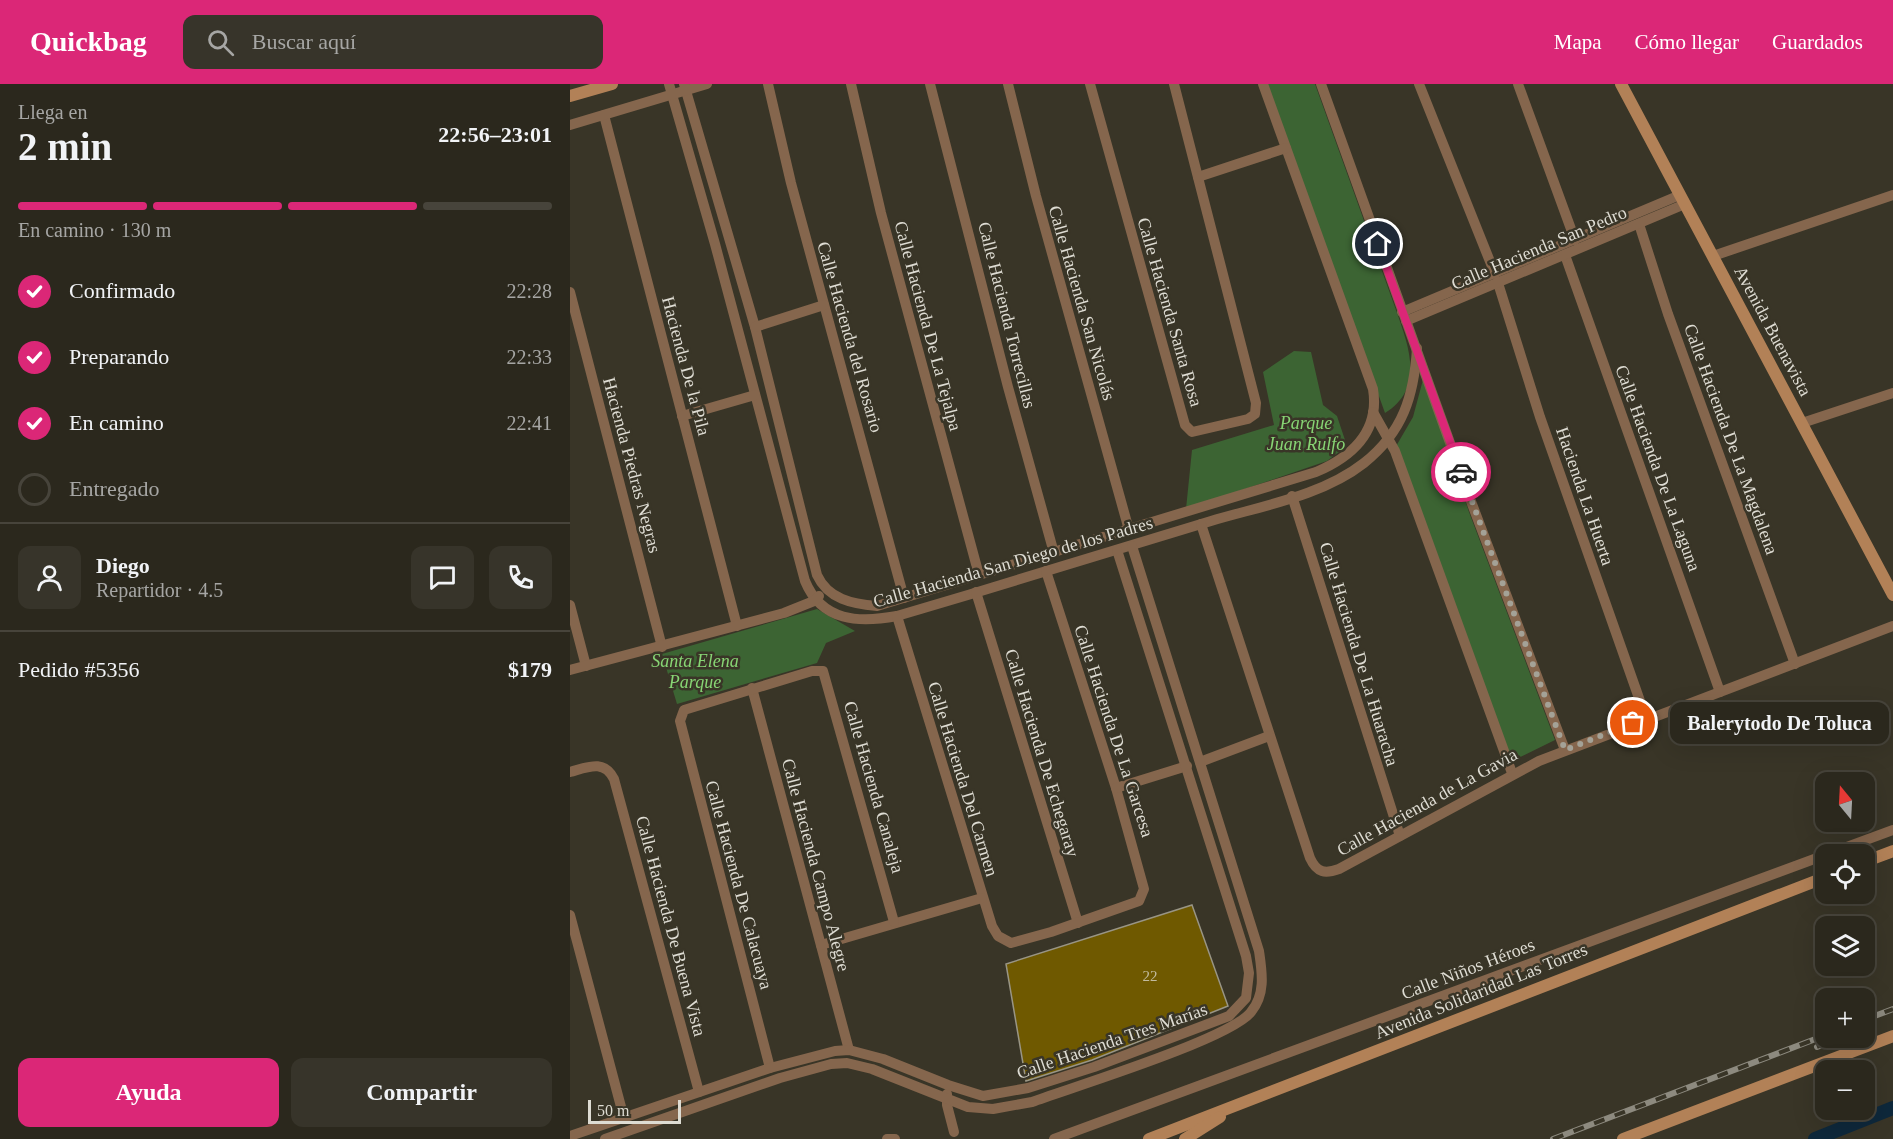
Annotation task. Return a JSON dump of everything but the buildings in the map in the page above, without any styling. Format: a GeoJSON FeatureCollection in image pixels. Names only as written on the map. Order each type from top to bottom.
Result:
{"type":"FeatureCollection","features":[{"type":"Feature","properties":{"kind":"main road"},"geometry":{"type":"LineString","coordinates":[[570,96],[612,84]]}},
{"type":"Feature","properties":{"kind":"main road","name":"Avenida Buenavista"},"geometry":{"type":"LineString","coordinates":[[1621,84],[1893,595]]}},
{"type":"Feature","properties":{"kind":"main road"},"geometry":{"type":"LineString","coordinates":[[1875,858],[1893,851]]}},
{"type":"Feature","properties":{"kind":"main road","name":"Avenida Solidaridad Las Torres"},"geometry":{"type":"LineString","coordinates":[[1149,1139],[1815,881]]}},
{"type":"Feature","properties":{"kind":"main road"},"geometry":{"type":"LineString","coordinates":[[1623,1139],[1893,1036]]}},
{"type":"Feature","properties":{"kind":"main road"},"geometry":{"type":"LineString","coordinates":[[1185,1139],[1239,1105]]}},
{"type":"Feature","properties":{"kind":"street"},"geometry":{"type":"LineString","coordinates":[[570,125],[604,115],[670,89],[707,84]]}},
{"type":"Feature","properties":{"kind":"street","name":"Calle Hacienda del Rosario"},"geometry":{"type":"LineString","coordinates":[[768,84],[824,305],[904,598]]}},
{"type":"Feature","properties":{"kind":"street","name":"Calle Hacienda De La Tejalpa"},"geometry":{"type":"LineString","coordinates":[[851,84],[881,213],[979,575]]}},
{"type":"Feature","properties":{"kind":"street","name":"Calle Hacienda Torrecillas"},"geometry":{"type":"LineString","coordinates":[[930,84],[1005,376],[1054,553]]}},
{"type":"Feature","properties":{"kind":"street","name":"Calle Hacienda San Nicolás"},"geometry":{"type":"LineString","coordinates":[[1008,84],[1036,196],[1129,530]]}},
{"type":"Feature","properties":{"kind":"street","name":"Calle Hacienda Santa Rosa"},"geometry":{"type":"LineString","coordinates":[[1090,84],[1181,414],[1186,428],[1192,432],[1248,419],[1256,410],[1230,297],[1174,84]]}},
{"type":"Feature","properties":{"kind":"street"},"geometry":{"type":"LineString","coordinates":[[1263,84],[1373,389],[1373,412],[1388,437],[1512,773]]}},
{"type":"Feature","properties":{"kind":"street"},"geometry":{"type":"LineString","coordinates":[[1321,84],[1472,504],[1565,750]]}},
{"type":"Feature","properties":{"kind":"street","name":"Hacienda La Huerta"},"geometry":{"type":"LineString","coordinates":[[1419,84],[1496,279],[1540,417],[1646,718]]}},
{"type":"Feature","properties":{"kind":"street"},"geometry":{"type":"LineString","coordinates":[[1518,84],[1575,240]]}},
{"type":"Feature","properties":{"kind":"street"},"geometry":{"type":"LineString","coordinates":[[570,670],[784,613],[814,601],[826,589],[817,575],[754,327],[685,87]]}},
{"type":"Feature","properties":{"kind":"street"},"geometry":{"type":"LineString","coordinates":[[670,89],[715,244],[805,581],[814,601]]}},
{"type":"Feature","properties":{"kind":"street","name":"Hacienda De la Pila"},"geometry":{"type":"LineString","coordinates":[[604,115],[737,626]]}},
{"type":"Feature","properties":{"kind":"street"},"geometry":{"type":"LineString","coordinates":[[1198,177],[1286,148]]}},
{"type":"Feature","properties":{"kind":"street"},"geometry":{"type":"LineString","coordinates":[[1713,256],[1893,195]]}},
{"type":"Feature","properties":{"kind":"street","name":"Calle Hacienda San Pedro"},"geometry":{"type":"LineString","coordinates":[[1404,316],[1530,265],[1565,255],[1639,224],[1682,199]]}},
{"type":"Feature","properties":{"kind":"street","name":"Calle Hacienda San Pedro"},"geometry":{"type":"LineString","coordinates":[[1530,265],[1575,240],[1682,199]]}},
{"type":"Feature","properties":{"kind":"street","name":"Calle Hacienda De La Magdalena"},"geometry":{"type":"LineString","coordinates":[[1639,224],[1672,325],[1795,664]]}},
{"type":"Feature","properties":{"kind":"street"},"geometry":{"type":"LineString","coordinates":[[715,244],[729,240]]}},
{"type":"Feature","properties":{"kind":"street","name":"Calle Hacienda De La Laguna"},"geometry":{"type":"LineString","coordinates":[[1565,255],[1720,692]]}},
{"type":"Feature","properties":{"kind":"street","name":"Hacienda Piedras Negras"},"geometry":{"type":"LineString","coordinates":[[570,292],[662,647]]}},
{"type":"Feature","properties":{"kind":"street"},"geometry":{"type":"LineString","coordinates":[[754,327],[824,305]]}},
{"type":"Feature","properties":{"kind":"street","name":"Calle Hacienda San Diego de los Padres"},"geometry":{"type":"LineString","coordinates":[[814,601],[835,613],[858,619],[897,616],[1292,496],[1353,471],[1372,456],[1401,422],[1412,394],[1417,348]]}},
{"type":"Feature","properties":{"kind":"street"},"geometry":{"type":"LineString","coordinates":[[1802,423],[1893,393]]}},
{"type":"Feature","properties":{"kind":"street"},"geometry":{"type":"LineString","coordinates":[[682,416],[755,396]]}},
{"type":"Feature","properties":{"kind":"street","name":"Calle Hacienda San Diego de los Padres"},"geometry":{"type":"LineString","coordinates":[[826,589],[840,599],[862,605],[877,606],[1316,472],[1345,459],[1357,447],[1373,412]]}},
{"type":"Feature","properties":{"kind":"street"},"geometry":{"type":"LineString","coordinates":[[771,457],[785,451]]}},
{"type":"Feature","properties":{"kind":"street","name":"Calle Hacienda De La Huaracha"},"geometry":{"type":"LineString","coordinates":[[1292,496],[1400,836]]}},
{"type":"Feature","properties":{"kind":"street"},"geometry":{"type":"LineString","coordinates":[[1233,498],[1238,513]]}},
{"type":"Feature","properties":{"kind":"street","name":"Calle Hacienda de La Gavia"},"geometry":{"type":"LineString","coordinates":[[1201,524],[1310,858],[1316,869],[1325,873],[1339,869],[1512,773],[1646,718],[1893,626]]}},
{"type":"Feature","properties":{"kind":"street"},"geometry":{"type":"LineString","coordinates":[[1117,550],[1246,956],[1248,973],[1246,998],[1257,1003],[1263,978],[1259,951],[1132,546]]}},
{"type":"Feature","properties":{"kind":"street"},"geometry":{"type":"LineString","coordinates":[[1004,568],[1008,582]]}},
{"type":"Feature","properties":{"kind":"street","name":"Calle Hacienda De La Garcesa"},"geometry":{"type":"LineString","coordinates":[[1046,571],[1116,788],[1144,889],[1139,901],[1078,923]]}},
{"type":"Feature","properties":{"kind":"street","name":"Calle Hacienda De Echegaray"},"geometry":{"type":"LineString","coordinates":[[976,592],[1078,923]]}},
{"type":"Feature","properties":{"kind":"street"},"geometry":{"type":"LineString","coordinates":[[570,605],[586,666]]}},
{"type":"Feature","properties":{"kind":"street","name":"Calle Hacienda Del Carmen"},"geometry":{"type":"LineString","coordinates":[[897,616],[982,898],[998,936],[1011,943],[1078,923]]}},
{"type":"Feature","properties":{"kind":"street","name":"Calle Hacienda Canaleja"},"geometry":{"type":"LineString","coordinates":[[752,688],[818,669],[825,673],[894,922]]}},
{"type":"Feature","properties":{"kind":"street","name":"Calle Hacienda De Calacuaya"},"geometry":{"type":"LineString","coordinates":[[752,688],[684,710],[680,721],[770,1068]]}},
{"type":"Feature","properties":{"kind":"street","name":"Calle Hacienda Campo Alegre"},"geometry":{"type":"LineString","coordinates":[[752,688],[849,1050]]}},
{"type":"Feature","properties":{"kind":"street"},"geometry":{"type":"LineString","coordinates":[[1164,696],[1178,691]]}},
{"type":"Feature","properties":{"kind":"street"},"geometry":{"type":"LineString","coordinates":[[1200,762],[1269,736]]}},
{"type":"Feature","properties":{"kind":"street","name":"Calle Hacienda De Buena Vista"},"geometry":{"type":"LineString","coordinates":[[570,772],[596,765],[608,769],[614,779],[699,1092]]}},
{"type":"Feature","properties":{"kind":"street"},"geometry":{"type":"LineString","coordinates":[[1116,788],[1187,766]]}},
{"type":"Feature","properties":{"kind":"street"},"geometry":{"type":"LineString","coordinates":[[1203,818],[1216,815]]}},
{"type":"Feature","properties":{"kind":"street","name":"Calle Niños Héroes"},"geometry":{"type":"LineString","coordinates":[[1054,1139],[1893,830]]}},
{"type":"Feature","properties":{"kind":"street"},"geometry":{"type":"LineString","coordinates":[[821,945],[982,898]]}},
{"type":"Feature","properties":{"kind":"street"},"geometry":{"type":"LineString","coordinates":[[570,915],[624,1118]]}},
{"type":"Feature","properties":{"kind":"street","name":"Calle Hacienda Tres Marías"},"geometry":{"type":"LineString","coordinates":[[570,1136],[585,1135],[624,1118],[770,1068],[824,1053],[849,1050],[883,1059],[982,1096],[1028,1088],[1221,1020],[1234,1011],[1246,998]]}},
{"type":"Feature","properties":{"kind":"street","name":"Calle Hacienda Tres Marías"},"geometry":{"type":"LineString","coordinates":[[605,1139],[810,1068],[847,1063],[872,1068],[946,1100],[980,1109],[1006,1108],[1032,1102],[1224,1030],[1243,1020],[1257,1003]]}},
{"type":"Feature","properties":{"kind":"street"},"geometry":{"type":"LineString","coordinates":[[733,1081],[737,1092]]}},
{"type":"Feature","properties":{"kind":"street"},"geometry":{"type":"LineString","coordinates":[[948,1085],[946,1100],[954,1132]]}},
{"type":"Feature","properties":{"kind":"street"},"geometry":{"type":"LineString","coordinates":[[887,1139],[896,1139]]}},
{"type":"Feature","properties":{"kind":"green space"},"geometry":{"type":"Polygon","coordinates":[[[1267,84],[1315,84],[1409,352],[1409,379],[1405,392],[1385,413],[1267,84]]]}},
{"type":"Feature","properties":{"kind":"green space","name":"Parque Juan Rulfo"},"geometry":{"type":"Polygon","coordinates":[[[1294,351],[1311,352],[1323,405],[1337,416],[1347,446],[1327,461],[1186,509],[1192,450],[1274,425],[1263,372],[1294,351]]]}},
{"type":"Feature","properties":{"kind":"green space"},"geometry":{"type":"Polygon","coordinates":[[[1424,376],[1469,512],[1555,740],[1512,761],[1395,448],[1413,417],[1424,376]]]}},
{"type":"Feature","properties":{"kind":"green space","name":"Santa Elena Parque"},"geometry":{"type":"Polygon","coordinates":[[[817,609],[855,631],[826,643],[817,663],[677,704],[662,654],[817,609]]]}},
{"type":"Feature","properties":{"kind":"waterway"},"geometry":{"type":"LineString","coordinates":[[1815,1139],[1893,1108]]}},
{"type":"Feature","properties":{"kind":"railway"},"geometry":{"type":"LineString","coordinates":[[1875,1016],[1893,1009]]}},
{"type":"Feature","properties":{"kind":"railway"},"geometry":{"type":"LineString","coordinates":[[1553,1139],[1815,1039]]}},
{"type":"Feature","properties":{"kind":"way so far"},"geometry":{"type":"LineString","coordinates":[[1461,472],[1565,750],[1633,723]]}},
{"type":"Feature","properties":{"kind":"place","name":"Balerytodo De Toluca"},"geometry":{"type":"Point","coordinates":[1633,723]}},
{"type":"Feature","properties":{"kind":"route"},"geometry":{"type":"LineString","coordinates":[[1378,244],[1461,472]]}}]}
